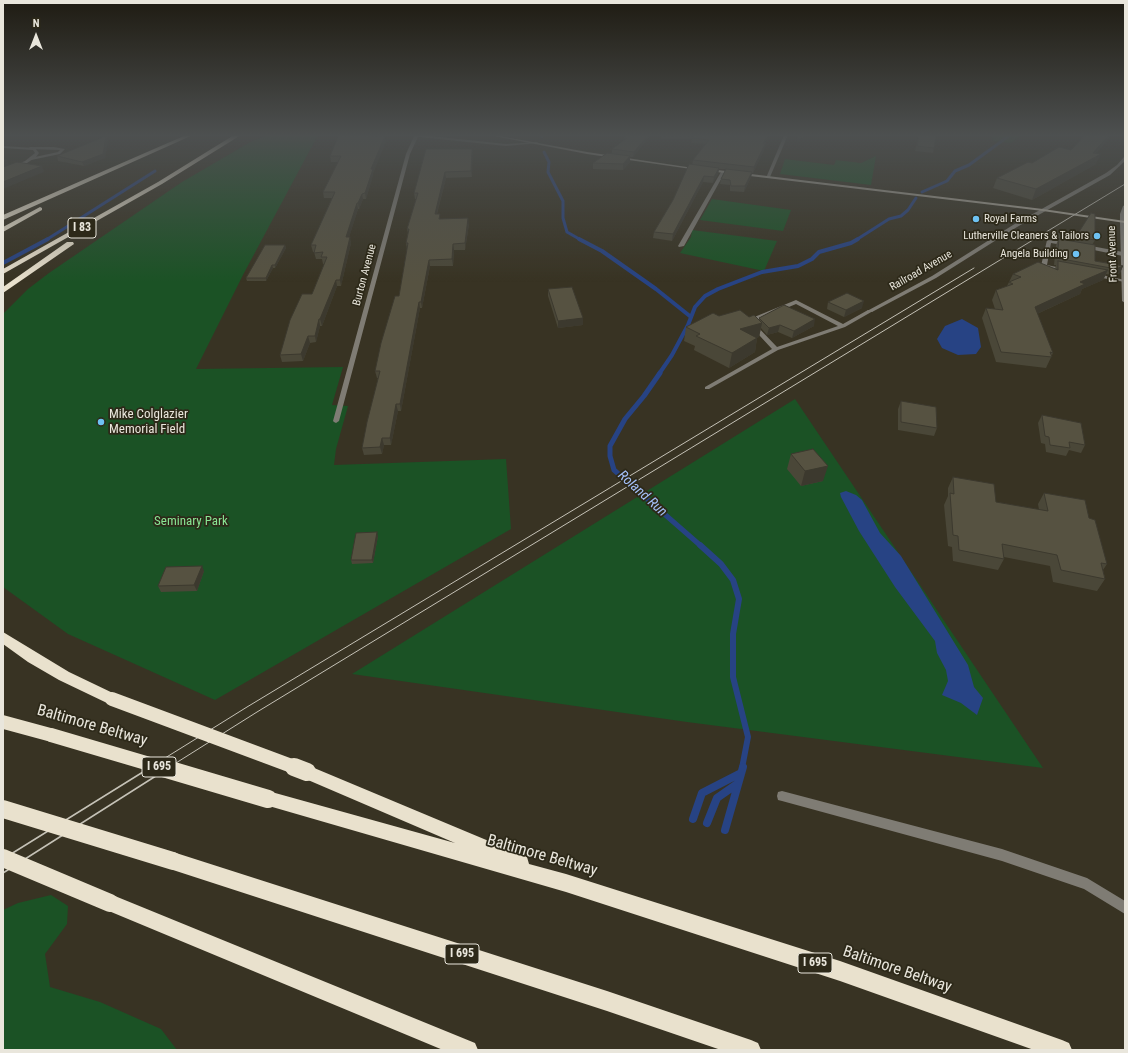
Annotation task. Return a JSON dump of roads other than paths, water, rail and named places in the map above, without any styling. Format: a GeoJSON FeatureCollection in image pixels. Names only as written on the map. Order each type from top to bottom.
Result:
{"type":"FeatureCollection","features":[{"type":"Feature","properties":{"kind":"highway"},"geometry":{"type":"LineString","coordinates":[[3,218],[80,184]]}},
{"type":"Feature","properties":{"kind":"highway"},"geometry":{"type":"LineString","coordinates":[[3,230],[43,207],[90,184]]}},
{"type":"Feature","properties":{"kind":"highway","name":"I 83"},"geometry":{"type":"LineString","coordinates":[[3,272],[158,184]]}},
{"type":"Feature","properties":{"kind":"highway"},"geometry":{"type":"LineString","coordinates":[[3,291],[48,258],[155,189],[159,184]]}},
{"type":"Feature","properties":{"kind":"highway"},"geometry":{"type":"LineString","coordinates":[[3,637],[28,655],[64,676],[112,699],[307,772],[566,883]]}},
{"type":"Feature","properties":{"kind":"highway","name":"Baltimore Beltway"},"geometry":{"type":"LineString","coordinates":[[3,722],[566,883],[840,971],[1062,1050]]}},
{"type":"Feature","properties":{"kind":"highway","name":"I 695"},"geometry":{"type":"LineString","coordinates":[[3,809],[173,860],[751,1050]]}},
{"type":"Feature","properties":{"kind":"highway"},"geometry":{"type":"LineString","coordinates":[[3,858],[468,1050]]}},
{"type":"Feature","properties":{"kind":"main road"},"geometry":{"type":"LineString","coordinates":[[828,184],[1044,210],[1123,222]]}},
{"type":"Feature","properties":{"kind":"street","name":"Burton Avenue"},"geometry":{"type":"LineString","coordinates":[[336,421],[400,184]]}},
{"type":"Feature","properties":{"kind":"street"},"geometry":{"type":"LineString","coordinates":[[681,246],[716,184]]}},
{"type":"Feature","properties":{"kind":"street","name":"Railroad Avenue"},"geometry":{"type":"LineString","coordinates":[[707,388],[776,349],[843,326],[934,277],[1044,210],[1090,184]]}},
{"type":"Feature","properties":{"kind":"street","name":"Front Avenue"},"geometry":{"type":"LineString","coordinates":[[1125,206],[1122,214],[1125,301]]}},
{"type":"Feature","properties":{"kind":"street"},"geometry":{"type":"LineString","coordinates":[[1071,244],[1049,241],[1044,266],[1073,272]]}},
{"type":"Feature","properties":{"kind":"street"},"geometry":{"type":"LineString","coordinates":[[1079,246],[1123,254]]}},
{"type":"Feature","properties":{"kind":"street"},"geometry":{"type":"LineString","coordinates":[[1088,274],[1124,281]]}},
{"type":"Feature","properties":{"kind":"street"},"geometry":{"type":"LineString","coordinates":[[776,349],[749,320],[796,302],[843,326]]}},
{"type":"Feature","properties":{"kind":"street"},"geometry":{"type":"LineString","coordinates":[[782,796],[1002,855],[1087,884],[1125,908]]}},
{"type":"Feature","properties":{"kind":"water"},"geometry":{"type":"Polygon","coordinates":[[[962,319],[978,328],[981,347],[976,354],[958,355],[942,348],[937,339],[945,326],[962,319]]]}},
{"type":"Feature","properties":{"kind":"water"},"geometry":{"type":"Polygon","coordinates":[[[846,491],[856,495],[862,500],[880,533],[901,556],[968,665],[974,687],[983,698],[977,715],[961,703],[942,695],[948,681],[946,670],[937,653],[935,641],[895,587],[859,531],[841,497],[840,493],[846,491]]]}},
{"type":"Feature","properties":{"kind":"waterway"},"geometry":{"type":"LineString","coordinates":[[46,240],[134,184]]}},
{"type":"Feature","properties":{"kind":"waterway"},"geometry":{"type":"LineString","coordinates":[[554,184],[563,201],[563,218],[567,232],[581,240]]}},
{"type":"Feature","properties":{"kind":"waterway","name":"Roland Run"},"geometry":{"type":"LineString","coordinates":[[922,192],[940,184]]}},
{"type":"Feature","properties":{"kind":"waterway","name":"Roland Run"},"geometry":{"type":"LineString","coordinates":[[856,240],[889,219],[901,216],[908,210],[916,198]]}},
{"type":"Feature","properties":{"kind":"waterway"},"geometry":{"type":"LineString","coordinates":[[3,263],[48,239]]}},
{"type":"Feature","properties":{"kind":"waterway"},"geometry":{"type":"LineString","coordinates":[[579,239],[602,251],[656,289],[691,317]]}},
{"type":"Feature","properties":{"kind":"waterway","name":"Roland Run"},"geometry":{"type":"LineString","coordinates":[[659,374],[672,355],[688,325],[695,307],[705,296],[718,289],[762,272],[798,266],[812,259],[819,252],[851,243],[858,239]]}},
{"type":"Feature","properties":{"kind":"waterway","name":"Roland Run"},"geometry":{"type":"LineString","coordinates":[[660,373],[625,419],[610,446],[610,456],[614,470],[701,546]]}},
{"type":"Feature","properties":{"kind":"waterway","name":"Roland Run"},"geometry":{"type":"LineString","coordinates":[[700,545],[721,564],[733,580],[739,599],[733,634],[733,677],[748,737],[742,768]]}},
{"type":"Feature","properties":{"kind":"waterway","name":"Roland Run"},"geometry":{"type":"LineString","coordinates":[[725,830],[743,767]]}},
{"type":"Feature","properties":{"kind":"waterway"},"geometry":{"type":"LineString","coordinates":[[693,819],[702,793],[741,773]]}},
{"type":"Feature","properties":{"kind":"waterway"},"geometry":{"type":"LineString","coordinates":[[707,823],[717,798],[737,784]]}},
{"type":"Feature","properties":{"kind":"tram line"},"geometry":{"type":"LineString","coordinates":[[168,768],[257,712],[1125,184]]}},
{"type":"Feature","properties":{"kind":"tram line"},"geometry":{"type":"LineString","coordinates":[[149,768],[247,707],[974,268]]}},
{"type":"Feature","properties":{"kind":"tram line"},"geometry":{"type":"LineString","coordinates":[[3,859],[151,767]]}},
{"type":"Feature","properties":{"kind":"tram line"},"geometry":{"type":"LineString","coordinates":[[3,873],[170,767]]}},
{"type":"Feature","properties":{"kind":"place","name":"Royal Farms"},"geometry":{"type":"Point","coordinates":[976,219]}},
{"type":"Feature","properties":{"kind":"place","name":"Lutherville Cleaners & Tailors"},"geometry":{"type":"Point","coordinates":[1097,236]}},
{"type":"Feature","properties":{"kind":"place","name":"Angela Building"},"geometry":{"type":"Point","coordinates":[1076,254]}},
{"type":"Feature","properties":{"kind":"place","name":"Mike Colglazier Memorial Field"},"geometry":{"type":"Point","coordinates":[101,422]}},
{"type":"Feature","properties":{"kind":"park label","name":"Seminary Park"},"geometry":{"type":"Point","coordinates":[191,522]}}]}
